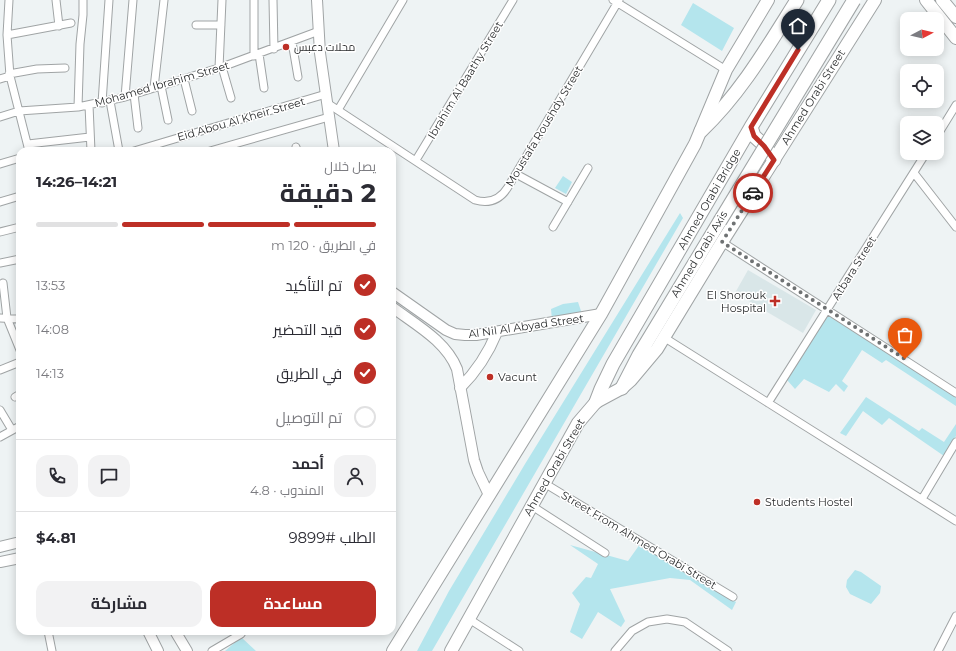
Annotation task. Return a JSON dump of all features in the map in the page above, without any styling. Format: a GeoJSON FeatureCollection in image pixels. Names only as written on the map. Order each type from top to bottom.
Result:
{"type":"FeatureCollection","features":[{"type":"Feature","properties":{"kind":"highway"},"geometry":{"type":"LineString","coordinates":[[701,131],[727,104],[742,85],[798,0]]}},
{"type":"Feature","properties":{"kind":"highway","name":"Ahmed Orabi Bridge"},"geometry":{"type":"LineString","coordinates":[[596,402],[606,376],[751,127],[829,0]]}},
{"type":"Feature","properties":{"kind":"highway","name":"Ahmed Orabi Axis"},"geometry":{"type":"LineString","coordinates":[[622,388],[639,354],[854,0]]}},
{"type":"Feature","properties":{"kind":"highway"},"geometry":{"type":"LineString","coordinates":[[751,127],[754,136],[764,146],[774,160]]}},
{"type":"Feature","properties":{"kind":"main road"},"geometry":{"type":"LineString","coordinates":[[392,651],[601,314],[691,151],[701,131],[726,70],[768,0]]}},
{"type":"Feature","properties":{"kind":"main road","name":"Ahmed Orabi Street"},"geometry":{"type":"LineString","coordinates":[[451,651],[578,423],[596,402],[622,388],[641,370],[665,338],[722,242],[875,0]]}},
{"type":"Feature","properties":{"kind":"main road"},"geometry":{"type":"LineString","coordinates":[[926,0],[956,38]]}},
{"type":"Feature","properties":{"kind":"main road"},"geometry":{"type":"LineString","coordinates":[[942,0],[956,18]]}},
{"type":"Feature","properties":{"kind":"street"},"geometry":{"type":"LineString","coordinates":[[9,0],[4,25],[7,35],[4,49],[28,147]]}},
{"type":"Feature","properties":{"kind":"street"},"geometry":{"type":"LineString","coordinates":[[56,0],[59,26]]}},
{"type":"Feature","properties":{"kind":"street"},"geometry":{"type":"LineString","coordinates":[[78,107],[83,0]]}},
{"type":"Feature","properties":{"kind":"street"},"geometry":{"type":"LineString","coordinates":[[102,103],[109,0]]}},
{"type":"Feature","properties":{"kind":"street"},"geometry":{"type":"LineString","coordinates":[[125,97],[133,0]]}},
{"type":"Feature","properties":{"kind":"street"},"geometry":{"type":"LineString","coordinates":[[164,0],[158,87],[168,120]]}},
{"type":"Feature","properties":{"kind":"street"},"geometry":{"type":"LineString","coordinates":[[222,0],[220,68],[231,98]]}},
{"type":"Feature","properties":{"kind":"street"},"geometry":{"type":"LineString","coordinates":[[254,0],[256,55],[264,88]]}},
{"type":"Feature","properties":{"kind":"street"},"geometry":{"type":"LineString","coordinates":[[273,0],[274,49]]}},
{"type":"Feature","properties":{"kind":"street"},"geometry":{"type":"LineString","coordinates":[[317,0],[326,99],[333,147]]}},
{"type":"Feature","properties":{"kind":"street"},"geometry":{"type":"LineString","coordinates":[[338,110],[403,0]]}},
{"type":"Feature","properties":{"kind":"street","name":"Ibrahim Al Baathy Street"},"geometry":{"type":"LineString","coordinates":[[416,160],[513,0]]}},
{"type":"Feature","properties":{"kind":"street"},"geometry":{"type":"LineString","coordinates":[[616,1],[726,70]]}},
{"type":"Feature","properties":{"kind":"street","name":"Moustafa Roushdy Street"},"geometry":{"type":"LineString","coordinates":[[396,147],[475,200],[487,202],[500,197],[516,174],[616,1]]}},
{"type":"Feature","properties":{"kind":"street"},"geometry":{"type":"LineString","coordinates":[[7,35],[71,23]]}},
{"type":"Feature","properties":{"kind":"street"},"geometry":{"type":"LineString","coordinates":[[196,25],[221,25]]}},
{"type":"Feature","properties":{"kind":"street","name":"Mohamed Ibrahim Street"},"geometry":{"type":"LineString","coordinates":[[0,117],[19,112],[78,107],[125,97],[220,68],[319,31]]}},
{"type":"Feature","properties":{"kind":"street"},"geometry":{"type":"LineString","coordinates":[[292,42],[298,77]]}},
{"type":"Feature","properties":{"kind":"street"},"geometry":{"type":"LineString","coordinates":[[0,79],[10,75],[37,69],[65,68]]}},
{"type":"Feature","properties":{"kind":"street"},"geometry":{"type":"LineString","coordinates":[[184,79],[192,111]]}},
{"type":"Feature","properties":{"kind":"street"},"geometry":{"type":"LineString","coordinates":[[134,94],[138,128]]}},
{"type":"Feature","properties":{"kind":"street","name":"Moustafa Roushdy Street"},"geometry":{"type":"LineString","coordinates":[[326,99],[338,110],[396,147]]}},
{"type":"Feature","properties":{"kind":"street","name":"Eid Abou Al Kheir Street"},"geometry":{"type":"LineString","coordinates":[[149,147],[326,99]]}},
{"type":"Feature","properties":{"kind":"street"},"geometry":{"type":"LineString","coordinates":[[110,101],[118,147]]}},
{"type":"Feature","properties":{"kind":"street"},"geometry":{"type":"LineString","coordinates":[[89,105],[91,147]]}},
{"type":"Feature","properties":{"kind":"street"},"geometry":{"type":"LineString","coordinates":[[944,125],[956,105]]}},
{"type":"Feature","properties":{"kind":"street"},"geometry":{"type":"LineString","coordinates":[[224,147],[329,117]]}},
{"type":"Feature","properties":{"kind":"street"},"geometry":{"type":"LineString","coordinates":[[34,147],[90,137]]}},
{"type":"Feature","properties":{"kind":"street"},"geometry":{"type":"LineString","coordinates":[[0,164],[16,159]]}},
{"type":"Feature","properties":{"kind":"street","name":"Atbara Street"},"geometry":{"type":"LineString","coordinates":[[768,403],[922,160]]}},
{"type":"Feature","properties":{"kind":"street"},"geometry":{"type":"LineString","coordinates":[[553,227],[588,168]]}},
{"type":"Feature","properties":{"kind":"street"},"geometry":{"type":"LineString","coordinates":[[914,173],[956,227]]}},
{"type":"Feature","properties":{"kind":"street"},"geometry":{"type":"LineString","coordinates":[[516,174],[568,202]]}},
{"type":"Feature","properties":{"kind":"street"},"geometry":{"type":"LineString","coordinates":[[0,202],[16,197]]}},
{"type":"Feature","properties":{"kind":"street"},"geometry":{"type":"LineString","coordinates":[[0,232],[16,228]]}},
{"type":"Feature","properties":{"kind":"street"},"geometry":{"type":"LineString","coordinates":[[722,242],[956,393]]}},
{"type":"Feature","properties":{"kind":"street"},"geometry":{"type":"LineString","coordinates":[[0,263],[16,260]]}},
{"type":"Feature","properties":{"kind":"street"},"geometry":{"type":"LineString","coordinates":[[3,283],[3,318],[16,342]]}},
{"type":"Feature","properties":{"kind":"street","name":"Al Nil Al Abyad Street"},"geometry":{"type":"LineString","coordinates":[[396,295],[446,330],[465,336],[601,314]]}},
{"type":"Feature","properties":{"kind":"street"},"geometry":{"type":"LineString","coordinates":[[396,310],[439,342],[454,360],[474,460],[489,495]]}},
{"type":"Feature","properties":{"kind":"street"},"geometry":{"type":"LineString","coordinates":[[3,318],[16,319]]}},
{"type":"Feature","properties":{"kind":"street"},"geometry":{"type":"LineString","coordinates":[[460,388],[482,363],[497,332]]}},
{"type":"Feature","properties":{"kind":"street"},"geometry":{"type":"LineString","coordinates":[[665,338],[956,521]]}},
{"type":"Feature","properties":{"kind":"street"},"geometry":{"type":"LineString","coordinates":[[0,370],[16,364]]}},
{"type":"Feature","properties":{"kind":"street"},"geometry":{"type":"LineString","coordinates":[[0,410],[12,430]]}},
{"type":"Feature","properties":{"kind":"street"},"geometry":{"type":"LineString","coordinates":[[0,437],[16,428]]}},
{"type":"Feature","properties":{"kind":"street"},"geometry":{"type":"LineString","coordinates":[[922,499],[956,442]]}},
{"type":"Feature","properties":{"kind":"street","name":"Street From Ahmed Orabi Street"},"geometry":{"type":"LineString","coordinates":[[544,483],[733,597]]}},
{"type":"Feature","properties":{"kind":"street"},"geometry":{"type":"LineString","coordinates":[[532,506],[605,552]]}},
{"type":"Feature","properties":{"kind":"street"},"geometry":{"type":"LineString","coordinates":[[0,547],[16,543]]}},
{"type":"Feature","properties":{"kind":"street"},"geometry":{"type":"LineString","coordinates":[[0,562],[16,559]]}},
{"type":"Feature","properties":{"kind":"street"},"geometry":{"type":"LineString","coordinates":[[938,651],[956,616]]}},
{"type":"Feature","properties":{"kind":"street"},"geometry":{"type":"LineString","coordinates":[[469,619],[519,651]]}},
{"type":"Feature","properties":{"kind":"street"},"geometry":{"type":"LineString","coordinates":[[616,651],[619,645],[632,631],[648,622],[667,619],[685,622],[728,651]]}},
{"type":"Feature","properties":{"kind":"street"},"geometry":{"type":"LineString","coordinates":[[49,635],[52,651]]}},
{"type":"Feature","properties":{"kind":"street"},"geometry":{"type":"LineString","coordinates":[[150,635],[158,651]]}},
{"type":"Feature","properties":{"kind":"street"},"geometry":{"type":"LineString","coordinates":[[177,635],[187,651]]}},
{"type":"Feature","properties":{"kind":"street"},"geometry":{"type":"LineString","coordinates":[[212,651],[239,635]]}},
{"type":"Feature","properties":{"kind":"shaded area"},"geometry":{"type":"Polygon","coordinates":[[[693,3],[734,28],[722,51],[681,25],[693,3]]]}},
{"type":"Feature","properties":{"kind":"shaded area"},"geometry":{"type":"Polygon","coordinates":[[[563,176],[572,182],[566,194],[555,188],[563,176]]]}},
{"type":"Feature","properties":{"kind":"shaded area"},"geometry":{"type":"Polygon","coordinates":[[[680,213],[683,218],[432,651],[417,651],[449,591],[525,464],[680,213]]]}},
{"type":"Feature","properties":{"kind":"shaded area","name":"El Shorouk Hospital"},"geometry":{"type":"Polygon","coordinates":[[[748,270],[816,310],[803,333],[735,293],[748,270]]]}},
{"type":"Feature","properties":{"kind":"shaded area"},"geometry":{"type":"Polygon","coordinates":[[[578,302],[582,314],[552,320],[551,309],[563,304],[578,302]]]}},
{"type":"Feature","properties":{"kind":"shaded area"},"geometry":{"type":"Polygon","coordinates":[[[827,315],[956,397],[956,406],[886,360],[882,363],[862,350],[842,381],[848,386],[844,392],[836,384],[829,392],[804,379],[795,389],[787,380],[827,315]]]}},
{"type":"Feature","properties":{"kind":"shaded area"},"geometry":{"type":"Polygon","coordinates":[[[866,397],[919,431],[922,428],[944,442],[956,424],[956,436],[944,456],[889,418],[882,425],[863,411],[846,436],[840,433],[866,397]]]}},
{"type":"Feature","properties":{"kind":"shaded area"},"geometry":{"type":"Polygon","coordinates":[[[640,544],[736,602],[732,610],[690,580],[670,578],[610,589],[625,621],[621,627],[598,612],[582,639],[570,632],[580,604],[572,593],[586,577],[591,578],[598,564],[570,545],[628,561],[640,544]]]}},
{"type":"Feature","properties":{"kind":"shaded area"},"geometry":{"type":"Polygon","coordinates":[[[855,570],[861,572],[881,586],[880,593],[871,604],[850,594],[846,587],[847,580],[855,570]]]}},
{"type":"Feature","properties":{"kind":"shaded area"},"geometry":{"type":"Polygon","coordinates":[[[241,637],[256,651],[225,651],[241,637]]]}},
{"type":"Feature","properties":{"kind":"way so far"},"geometry":{"type":"LineString","coordinates":[[753,193],[722,242],[905,359]]}},
{"type":"Feature","properties":{"kind":"place","name":"محلات دعبس"},"geometry":{"type":"Point","coordinates":[286,47]}},
{"type":"Feature","properties":{"kind":"place","name":"El Shorouk Hospital"},"geometry":{"type":"Point","coordinates":[775,301]}},
{"type":"Feature","properties":{"kind":"place","name":"Vacunt"},"geometry":{"type":"Point","coordinates":[490,377]}},
{"type":"Feature","properties":{"kind":"place","name":"Students Hostel"},"geometry":{"type":"Point","coordinates":[757,502]}},
{"type":"Feature","properties":{"kind":"route"},"geometry":{"type":"LineString","coordinates":[[753,193],[774,160],[768,150],[754,136],[751,127],[798,50]]}}]}
